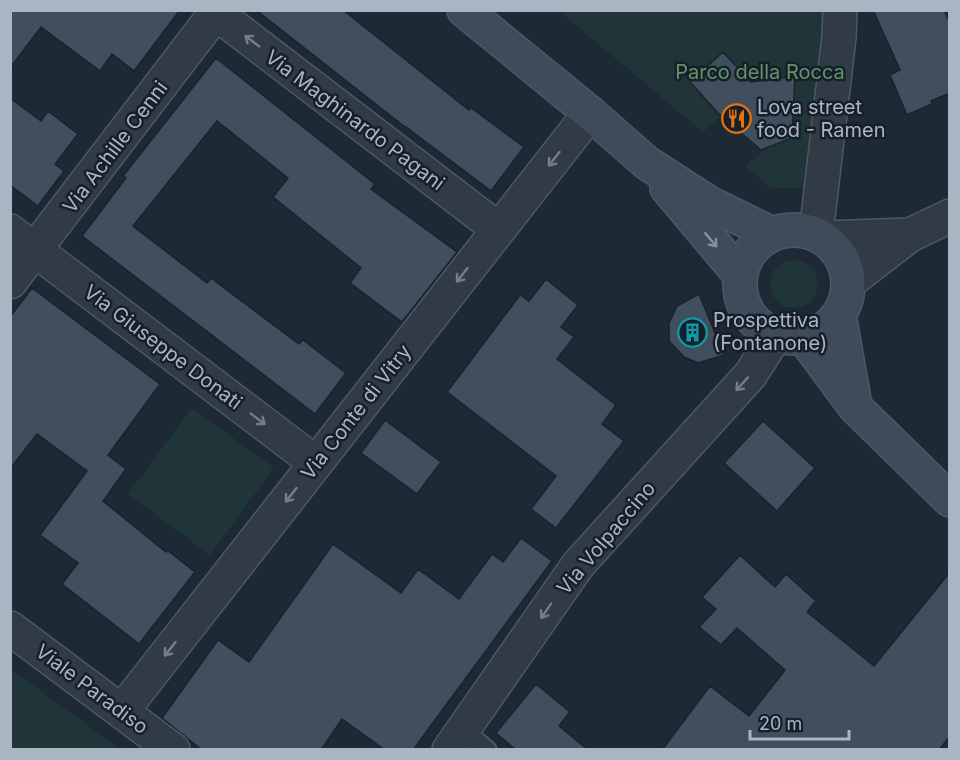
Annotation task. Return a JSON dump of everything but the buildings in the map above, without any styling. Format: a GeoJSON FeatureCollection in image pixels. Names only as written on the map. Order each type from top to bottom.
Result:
{"type":"FeatureCollection","features":[{"type":"Feature","properties":{"kind":"main road"},"geometry":{"type":"LineString","coordinates":[[464,10],[647,163],[709,203],[772,234]]}},
{"type":"Feature","properties":{"kind":"main road"},"geometry":{"type":"LineString","coordinates":[[647,163],[740,276]]}},
{"type":"Feature","properties":{"kind":"main road"},"geometry":{"type":"LineString","coordinates":[[789,337],[826,329],[839,315],[847,298],[849,282],[840,255],[819,236],[803,230],[784,230],[772,234],[759,242],[747,257],[740,276],[741,296],[749,316],[761,328],[789,337],[855,407],[950,500]]}},
{"type":"Feature","properties":{"kind":"main road"},"geometry":{"type":"LineString","coordinates":[[839,315],[855,407]]}},
{"type":"Feature","properties":{"kind":"street"},"geometry":{"type":"LineString","coordinates":[[840,10],[819,236],[910,236]]}},
{"type":"Feature","properties":{"kind":"street","name":"Via Maghinardo Pagani"},"geometry":{"type":"LineString","coordinates":[[215,11],[498,229]]}},
{"type":"Feature","properties":{"kind":"street","name":"Via Achille Cenni"},"geometry":{"type":"LineString","coordinates":[[10,282],[23,241],[215,11]]}},
{"type":"Feature","properties":{"kind":"street","name":"Via Conte di Vitry"},"geometry":{"type":"LineString","coordinates":[[122,711],[590,113]]}},
{"type":"Feature","properties":{"kind":"street"},"geometry":{"type":"LineString","coordinates":[[849,282],[910,236],[950,216]]}},
{"type":"Feature","properties":{"kind":"street","name":"Via Giuseppe Donati"},"geometry":{"type":"LineString","coordinates":[[23,241],[316,463]]}},
{"type":"Feature","properties":{"kind":"street","name":"Via Volpaccino"},"geometry":{"type":"LineString","coordinates":[[456,740],[578,565],[751,374],[789,337]]}},
{"type":"Feature","properties":{"kind":"street","name":"Viale Paradiso"},"geometry":{"type":"LineString","coordinates":[[10,628],[173,750]]}},
{"type":"Feature","properties":{"kind":"lane"},"geometry":{"type":"LineString","coordinates":[[456,740],[488,750]]}},
{"type":"Feature","properties":{"kind":"green space","name":"Parco della Rocca"},"geometry":{"type":"Polygon","coordinates":[[[559,11],[830,11],[808,188],[771,188],[745,166],[762,152],[719,117],[703,132],[559,11]]]}},
{"type":"Feature","properties":{"kind":"green space"},"geometry":{"type":"Polygon","coordinates":[[[789,260],[799,260],[811,267],[818,279],[818,289],[811,301],[799,308],[789,308],[774,297],[770,289],[770,279],[781,264],[789,260]]]}},
{"type":"Feature","properties":{"kind":"green space"},"geometry":{"type":"Polygon","coordinates":[[[192,408],[274,468],[210,555],[128,494],[192,408]]]}},
{"type":"Feature","properties":{"kind":"green space"},"geometry":{"type":"Polygon","coordinates":[[[11,669],[120,749],[11,749],[11,669]]]}},
{"type":"Feature","properties":{"kind":"place","name":"Lova street food - Ramen"},"geometry":{"type":"Point","coordinates":[736,119]}},
{"type":"Feature","properties":{"kind":"place","name":"Prospettiva (Fontanone)"},"geometry":{"type":"Point","coordinates":[692,332]}}]}
